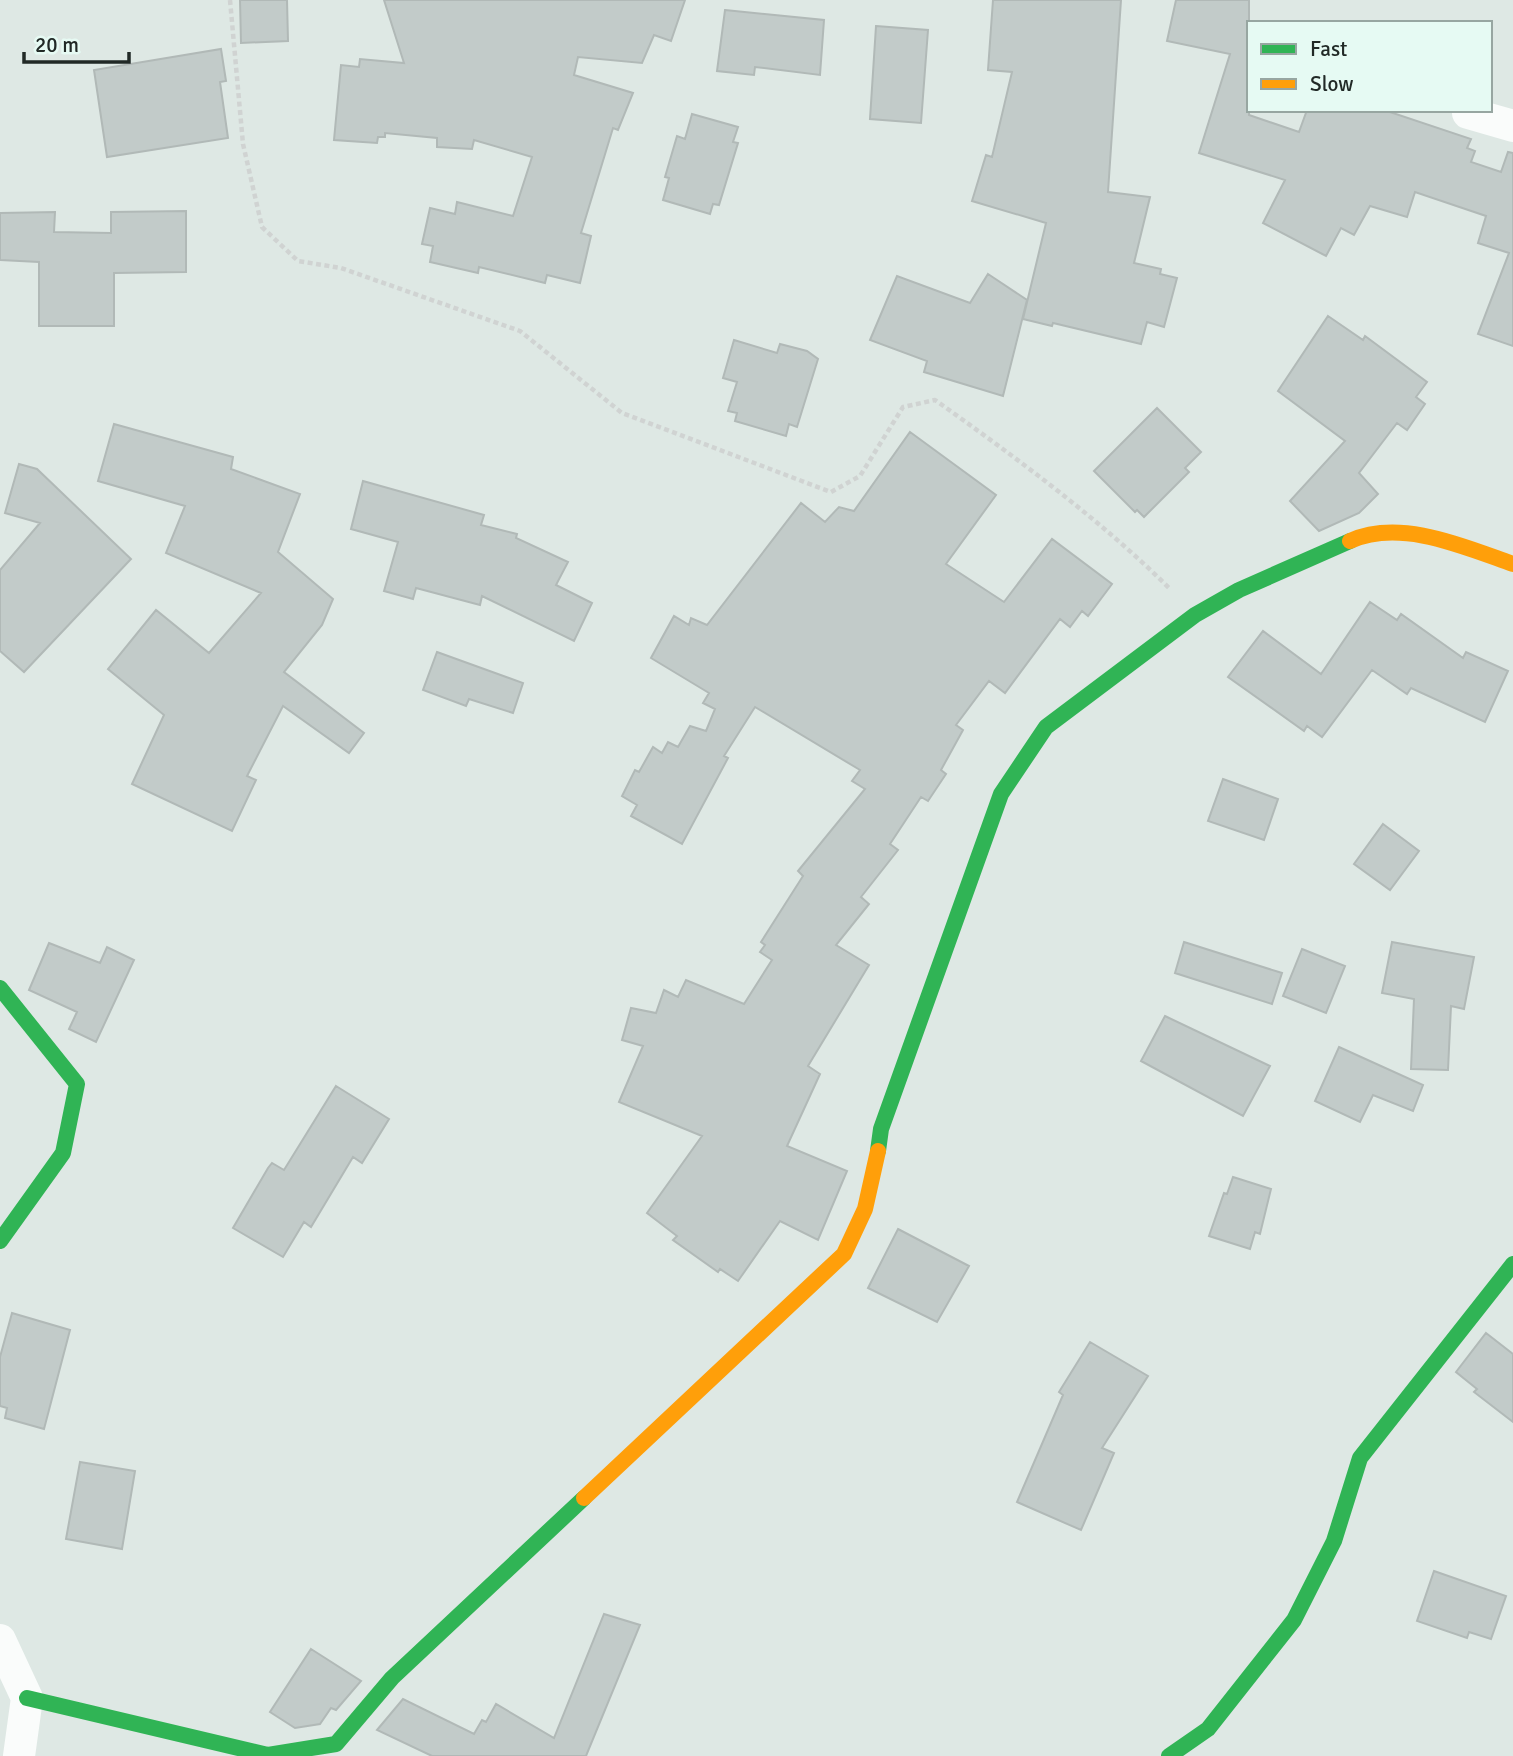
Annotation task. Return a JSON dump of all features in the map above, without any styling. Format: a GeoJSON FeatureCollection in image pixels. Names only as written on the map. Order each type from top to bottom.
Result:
{"type":"FeatureCollection","features":[{"type":"Feature","properties":{"kind":"street"},"geometry":{"type":"LineString","coordinates":[[1468,113],[1513,126]]}},
{"type":"Feature","properties":{"kind":"street"},"geometry":{"type":"LineString","coordinates":[[27,1698],[268,1755],[336,1744],[392,1678],[844,1254],[858,1232],[874,1183],[881,1129],[1001,794],[1045,727],[1195,615],[1239,590],[1367,533],[1438,537],[1513,564]]}},
{"type":"Feature","properties":{"kind":"street"},"geometry":{"type":"LineString","coordinates":[[0,988],[77,1084],[63,1153],[0,1241]]}},
{"type":"Feature","properties":{"kind":"street"},"geometry":{"type":"LineString","coordinates":[[1169,1756],[1208,1728],[1294,1620],[1334,1541],[1360,1458],[1513,1264]]}},
{"type":"Feature","properties":{"kind":"street"},"geometry":{"type":"LineString","coordinates":[[0,1640],[27,1698],[19,1756]]}},
{"type":"Feature","properties":{"kind":"path"},"geometry":{"type":"LineString","coordinates":[[230,0],[243,144],[262,227],[298,261],[341,268],[520,331],[622,413],[831,492],[860,476],[903,407],[935,400],[986,437],[1143,562],[1195,615]]}},
{"type":"Feature","properties":{"kind":"building"},"geometry":{"type":"Polygon","coordinates":[[[240,0],[287,0],[288,41],[241,43],[240,0]]]}},
{"type":"Feature","properties":{"kind":"building"},"geometry":{"type":"Polygon","coordinates":[[[384,0],[685,0],[671,41],[654,35],[642,63],[578,57],[574,75],[633,93],[618,130],[613,128],[581,233],[591,236],[580,283],[547,275],[545,283],[479,267],[478,273],[430,262],[433,246],[422,244],[430,208],[455,214],[457,202],[513,216],[532,157],[474,140],[472,149],[437,147],[437,138],[385,133],[385,137],[378,137],[377,143],[334,140],[341,65],[359,67],[360,59],[404,63],[384,0]]]}},
{"type":"Feature","properties":{"kind":"building"},"geometry":{"type":"Polygon","coordinates":[[[993,0],[1121,0],[1108,192],[1150,197],[1134,263],[1161,269],[1160,274],[1177,278],[1164,327],[1147,322],[1141,344],[1053,323],[1052,326],[1023,319],[1046,223],[972,201],[986,155],[992,157],[1012,72],[988,70],[993,0]]]}},
{"type":"Feature","properties":{"kind":"building"},"geometry":{"type":"Polygon","coordinates":[[[1176,0],[1249,0],[1249,115],[1299,132],[1306,112],[1390,112],[1471,139],[1467,148],[1475,151],[1471,162],[1501,172],[1508,152],[1513,153],[1513,346],[1478,334],[1509,253],[1478,243],[1486,216],[1415,192],[1407,217],[1370,206],[1354,235],[1341,228],[1326,256],[1263,223],[1285,180],[1199,153],[1230,54],[1167,41],[1176,0]]]}},
{"type":"Feature","properties":{"kind":"building"},"geometry":{"type":"Polygon","coordinates":[[[725,10],[824,20],[820,75],[755,67],[754,75],[717,71],[725,10]]]}},
{"type":"Feature","properties":{"kind":"building"},"geometry":{"type":"Polygon","coordinates":[[[876,26],[928,30],[921,123],[870,119],[876,26]]]}},
{"type":"Feature","properties":{"kind":"building"},"geometry":{"type":"Polygon","coordinates":[[[221,49],[226,81],[220,82],[228,138],[107,157],[94,70],[221,49]]]}},
{"type":"Feature","properties":{"kind":"building"},"geometry":{"type":"Polygon","coordinates":[[[692,114],[738,127],[733,142],[738,143],[719,205],[713,204],[710,214],[663,200],[669,178],[665,177],[677,136],[685,139],[692,114]]]}},
{"type":"Feature","properties":{"kind":"building"},"geometry":{"type":"Polygon","coordinates":[[[186,211],[186,272],[114,273],[114,326],[39,326],[39,262],[0,260],[0,213],[55,212],[54,232],[111,233],[111,212],[186,211]]]}},
{"type":"Feature","properties":{"kind":"building"},"geometry":{"type":"Polygon","coordinates":[[[988,274],[1027,300],[1003,396],[924,372],[927,361],[870,340],[897,276],[970,303],[988,274]]]}},
{"type":"Feature","properties":{"kind":"building"},"geometry":{"type":"Polygon","coordinates":[[[1328,316],[1363,340],[1365,336],[1427,382],[1416,397],[1425,404],[1407,430],[1397,423],[1359,473],[1378,494],[1359,513],[1319,531],[1290,501],[1345,441],[1278,391],[1328,316]]]}},
{"type":"Feature","properties":{"kind":"building"},"geometry":{"type":"Polygon","coordinates":[[[734,340],[777,353],[780,344],[807,351],[818,359],[797,427],[789,424],[786,436],[735,421],[737,413],[728,411],[737,382],[723,378],[734,340]]]}},
{"type":"Feature","properties":{"kind":"building"},"geometry":{"type":"Polygon","coordinates":[[[1157,408],[1201,452],[1185,468],[1189,472],[1144,517],[1137,510],[1135,512],[1094,471],[1157,408]]]}},
{"type":"Feature","properties":{"kind":"building"},"geometry":{"type":"Polygon","coordinates":[[[114,424],[233,457],[231,469],[300,494],[278,552],[333,599],[322,625],[284,672],[364,733],[349,753],[283,706],[247,776],[256,780],[232,831],[132,784],[164,715],[108,669],[156,610],[209,653],[261,593],[166,553],[185,506],[98,481],[114,424]]]}},
{"type":"Feature","properties":{"kind":"building"},"geometry":{"type":"Polygon","coordinates":[[[910,432],[996,495],[946,564],[1004,602],[1052,539],[1112,584],[1088,616],[1082,611],[1070,627],[1060,619],[1005,693],[989,681],[956,725],[963,730],[941,770],[946,774],[928,801],[921,797],[890,844],[898,850],[861,897],[869,904],[836,945],[869,965],[808,1066],[820,1074],[787,1146],[847,1171],[818,1240],[780,1221],[738,1281],[720,1269],[718,1272],[673,1240],[677,1236],[647,1213],[702,1136],[619,1102],[643,1046],[622,1040],[631,1008],[656,1013],[664,990],[678,997],[686,980],[744,1004],[772,960],[760,952],[765,945],[761,942],[803,876],[798,871],[865,789],[852,781],[860,770],[755,707],[724,756],[728,758],[682,844],[631,816],[637,805],[622,796],[635,770],[639,772],[653,747],[662,753],[668,742],[678,747],[690,726],[706,731],[715,709],[703,703],[709,693],[651,658],[674,616],[689,625],[691,618],[707,625],[801,503],[825,522],[839,507],[854,511],[910,432]]]}},
{"type":"Feature","properties":{"kind":"building"},"geometry":{"type":"Polygon","coordinates":[[[19,464],[37,469],[131,559],[24,672],[0,651],[0,570],[40,523],[5,513],[19,464]]]}},
{"type":"Feature","properties":{"kind":"building"},"geometry":{"type":"Polygon","coordinates":[[[363,481],[484,515],[481,525],[517,534],[516,538],[568,562],[556,585],[592,603],[574,641],[482,596],[480,605],[416,588],[413,599],[384,591],[398,542],[351,529],[363,481]]]}},
{"type":"Feature","properties":{"kind":"building"},"geometry":{"type":"Polygon","coordinates":[[[1370,602],[1397,620],[1401,614],[1463,658],[1466,652],[1508,671],[1485,722],[1411,688],[1407,694],[1372,670],[1322,737],[1307,726],[1304,731],[1228,677],[1263,631],[1321,674],[1370,602]]]}},
{"type":"Feature","properties":{"kind":"building"},"geometry":{"type":"Polygon","coordinates":[[[437,652],[523,683],[513,713],[469,699],[466,706],[423,690],[437,652]]]}},
{"type":"Feature","properties":{"kind":"building"},"geometry":{"type":"Polygon","coordinates":[[[1223,779],[1278,799],[1264,840],[1208,821],[1223,779]]]}},
{"type":"Feature","properties":{"kind":"building"},"geometry":{"type":"Polygon","coordinates":[[[1383,824],[1419,851],[1390,890],[1354,864],[1383,824]]]}},
{"type":"Feature","properties":{"kind":"building"},"geometry":{"type":"Polygon","coordinates":[[[1184,942],[1282,973],[1272,1004],[1175,973],[1184,942]]]}},
{"type":"Feature","properties":{"kind":"building"},"geometry":{"type":"Polygon","coordinates":[[[1392,942],[1474,957],[1464,1009],[1451,1006],[1448,1070],[1411,1069],[1414,999],[1382,993],[1392,942]]]}},
{"type":"Feature","properties":{"kind":"building"},"geometry":{"type":"Polygon","coordinates":[[[49,943],[100,963],[107,947],[134,960],[96,1042],[69,1029],[77,1012],[29,990],[49,943]]]}},
{"type":"Feature","properties":{"kind":"building"},"geometry":{"type":"Polygon","coordinates":[[[1302,949],[1345,966],[1326,1013],[1283,996],[1302,949]]]}},
{"type":"Feature","properties":{"kind":"building"},"geometry":{"type":"Polygon","coordinates":[[[1165,1016],[1270,1066],[1243,1116],[1141,1061],[1165,1016]]]}},
{"type":"Feature","properties":{"kind":"building"},"geometry":{"type":"Polygon","coordinates":[[[1339,1047],[1423,1085],[1413,1111],[1373,1095],[1360,1122],[1315,1101],[1339,1047]]]}},
{"type":"Feature","properties":{"kind":"building"},"geometry":{"type":"Polygon","coordinates":[[[336,1086],[389,1119],[362,1163],[353,1157],[311,1227],[304,1222],[283,1257],[233,1228],[272,1163],[284,1170],[336,1086]]]}},
{"type":"Feature","properties":{"kind":"building"},"geometry":{"type":"Polygon","coordinates":[[[1233,1177],[1271,1189],[1260,1234],[1255,1232],[1250,1249],[1209,1236],[1224,1193],[1227,1194],[1233,1177]]]}},
{"type":"Feature","properties":{"kind":"building"},"geometry":{"type":"Polygon","coordinates":[[[898,1229],[969,1266],[937,1322],[868,1288],[898,1229]]]}},
{"type":"Feature","properties":{"kind":"building"},"geometry":{"type":"Polygon","coordinates":[[[12,1313],[70,1330],[44,1429],[5,1418],[7,1408],[0,1406],[0,1357],[12,1313]]]}},
{"type":"Feature","properties":{"kind":"building"},"geometry":{"type":"Polygon","coordinates":[[[1486,1333],[1513,1354],[1513,1422],[1474,1392],[1477,1389],[1456,1372],[1486,1333]]]}},
{"type":"Feature","properties":{"kind":"building"},"geometry":{"type":"Polygon","coordinates":[[[1090,1342],[1148,1376],[1102,1448],[1114,1453],[1081,1530],[1017,1502],[1063,1395],[1059,1392],[1090,1342]]]}},
{"type":"Feature","properties":{"kind":"building"},"geometry":{"type":"Polygon","coordinates":[[[80,1462],[135,1471],[122,1549],[66,1539],[80,1462]]]}},
{"type":"Feature","properties":{"kind":"building"},"geometry":{"type":"Polygon","coordinates":[[[1434,1571],[1506,1596],[1491,1639],[1469,1632],[1467,1638],[1417,1621],[1434,1571]]]}},
{"type":"Feature","properties":{"kind":"building"},"geometry":{"type":"Polygon","coordinates":[[[604,1614],[640,1625],[586,1756],[432,1756],[377,1730],[403,1699],[474,1734],[482,1720],[486,1722],[496,1704],[554,1738],[604,1614]]]}},
{"type":"Feature","properties":{"kind":"building"},"geometry":{"type":"Polygon","coordinates":[[[311,1649],[361,1681],[336,1710],[331,1708],[320,1724],[295,1728],[270,1712],[311,1649]]]}},
{"type":"Feature","properties":{"kind":"traffic: fast"},"geometry":{"type":"LineString","coordinates":[[878,1151],[881,1129],[1001,794],[1046,727],[1195,615],[1239,590],[1350,541]]}},
{"type":"Feature","properties":{"kind":"traffic: fast"},"geometry":{"type":"LineString","coordinates":[[0,988],[77,1084],[63,1153],[0,1241]]}},
{"type":"Feature","properties":{"kind":"traffic: fast"},"geometry":{"type":"LineString","coordinates":[[1169,1756],[1208,1729],[1294,1620],[1334,1541],[1360,1458],[1513,1264]]}},
{"type":"Feature","properties":{"kind":"traffic: fast"},"geometry":{"type":"LineString","coordinates":[[27,1698],[268,1755],[336,1744],[392,1678],[584,1498]]}},
{"type":"Feature","properties":{"kind":"traffic: slow"},"geometry":{"type":"LineString","coordinates":[[1350,541],[1390,532],[1411,534],[1454,543],[1513,564]]}},
{"type":"Feature","properties":{"kind":"traffic: slow"},"geometry":{"type":"LineString","coordinates":[[584,1498],[844,1254],[865,1209],[878,1151]]}}]}
